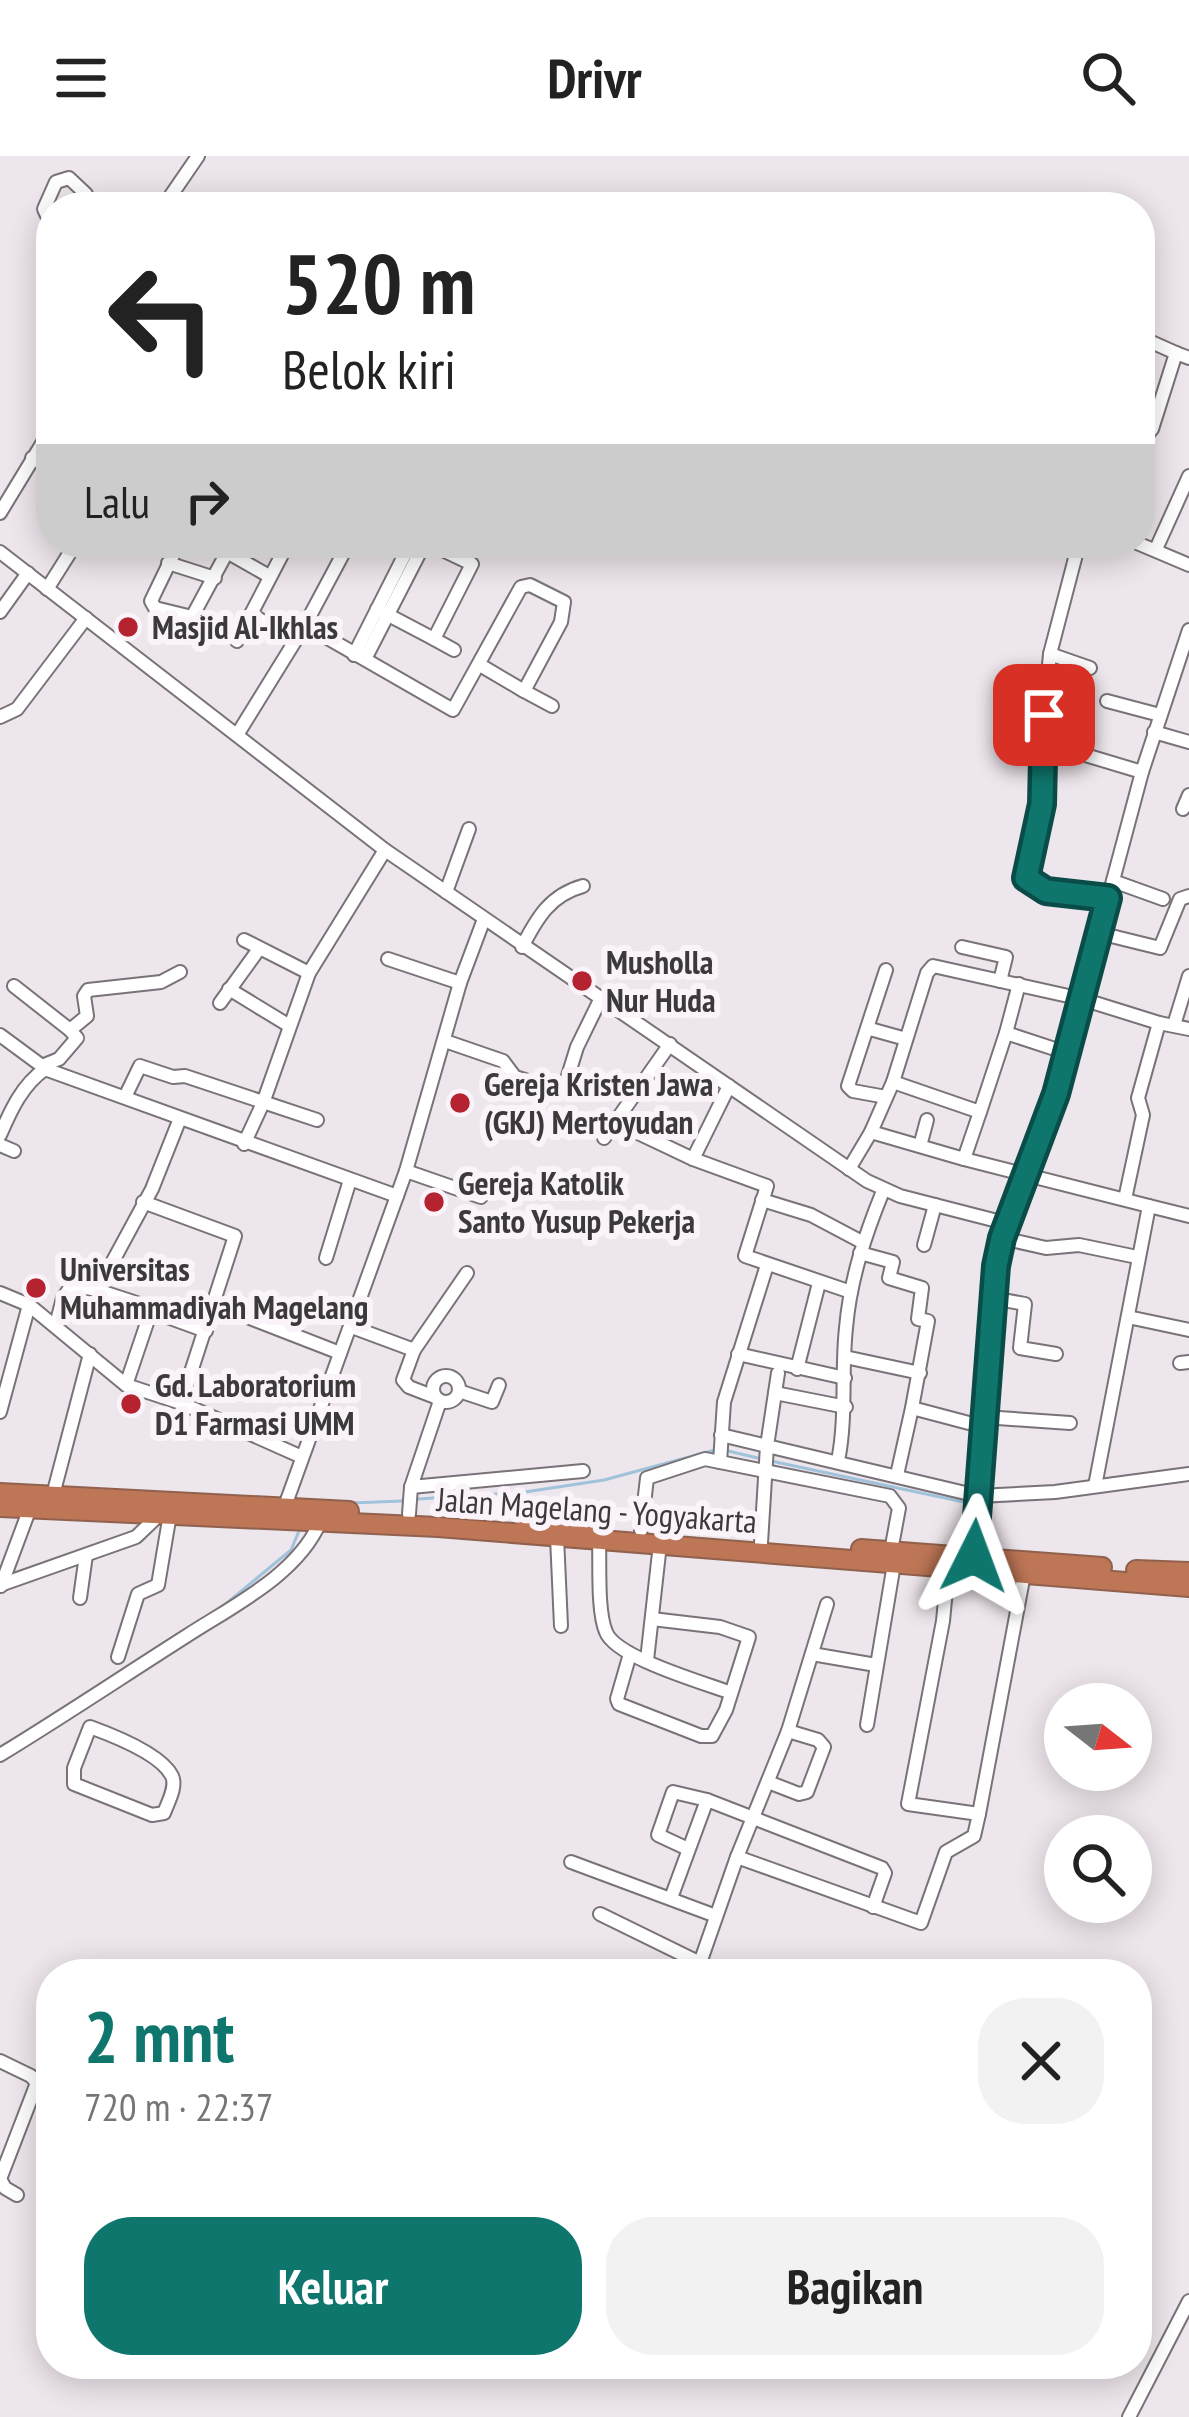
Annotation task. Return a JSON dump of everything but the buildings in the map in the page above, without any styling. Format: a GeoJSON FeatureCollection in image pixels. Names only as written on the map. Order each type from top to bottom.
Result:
{"type":"FeatureCollection","features":[{"type":"Feature","properties":{"kind":"highway","name":"Jalan Magelang - Yogyakarta"},"geometry":{"type":"LineString","coordinates":[[0,1493],[299,1514],[641,1530],[892,1557],[947,1568],[1189,1587]]}},
{"type":"Feature","properties":{"kind":"highway","name":"Jalan Magelang - Yogyakarta"},"geometry":{"type":"LineString","coordinates":[[0,1507],[299,1514],[410,1501],[439,1521],[557,1537],[892,1557],[974,1556],[1189,1572]]}},
{"type":"Feature","properties":{"kind":"street"},"geometry":{"type":"LineString","coordinates":[[173,192],[198,156]]}},
{"type":"Feature","properties":{"kind":"street"},"geometry":{"type":"LineString","coordinates":[[52,192],[56,182],[69,178],[84,192]]}},
{"type":"Feature","properties":{"kind":"street"},"geometry":{"type":"LineString","coordinates":[[1155,422],[1182,356]]}},
{"type":"Feature","properties":{"kind":"street"},"geometry":{"type":"LineString","coordinates":[[0,513],[36,452]]}},
{"type":"Feature","properties":{"kind":"street"},"geometry":{"type":"LineString","coordinates":[[32,458],[36,460]]}},
{"type":"Feature","properties":{"kind":"street"},"geometry":{"type":"LineString","coordinates":[[1189,476],[1156,549],[1189,565]]}},
{"type":"Feature","properties":{"kind":"street"},"geometry":{"type":"LineString","coordinates":[[1175,508],[1189,515]]}},
{"type":"Feature","properties":{"kind":"street"},"geometry":{"type":"LineString","coordinates":[[0,552],[385,850],[849,1168],[883,1190],[1009,1224]]}},
{"type":"Feature","properties":{"kind":"street"},"geometry":{"type":"LineString","coordinates":[[47,590],[67,558]]}},
{"type":"Feature","properties":{"kind":"street"},"geometry":{"type":"LineString","coordinates":[[171,558],[152,598],[155,608],[196,616],[225,558]]}},
{"type":"Feature","properties":{"kind":"street"},"geometry":{"type":"LineString","coordinates":[[244,558],[268,576]]}},
{"type":"Feature","properties":{"kind":"street"},"geometry":{"type":"LineString","coordinates":[[237,641],[279,558]]}},
{"type":"Feature","properties":{"kind":"street"},"geometry":{"type":"LineString","coordinates":[[237,735],[341,558]]}},
{"type":"Feature","properties":{"kind":"street"},"geometry":{"type":"LineString","coordinates":[[360,657],[416,558]]}},
{"type":"Feature","properties":{"kind":"street"},"geometry":{"type":"LineString","coordinates":[[434,639],[472,564],[457,558]]}},
{"type":"Feature","properties":{"kind":"street"},"geometry":{"type":"LineString","coordinates":[[1075,558],[1050,655],[1042,804],[1026,878],[1046,891],[1108,898]]}},
{"type":"Feature","properties":{"kind":"street"},"geometry":{"type":"LineString","coordinates":[[168,563],[215,578]]}},
{"type":"Feature","properties":{"kind":"street"},"geometry":{"type":"LineString","coordinates":[[0,612],[28,573]]}},
{"type":"Feature","properties":{"kind":"street"},"geometry":{"type":"LineString","coordinates":[[305,626],[451,710],[457,707],[521,587],[530,585],[564,602],[561,622],[524,691]]}},
{"type":"Feature","properties":{"kind":"street"},"geometry":{"type":"LineString","coordinates":[[383,612],[454,650]]}},
{"type":"Feature","properties":{"kind":"street"},"geometry":{"type":"LineString","coordinates":[[251,614],[296,641]]}},
{"type":"Feature","properties":{"kind":"street"},"geometry":{"type":"LineString","coordinates":[[0,717],[17,709],[86,618]]}},
{"type":"Feature","properties":{"kind":"street"},"geometry":{"type":"LineString","coordinates":[[974,1556],[992,1298],[1002,1238],[1029,1175],[1067,1053],[1142,772],[1189,630]]}},
{"type":"Feature","properties":{"kind":"street"},"geometry":{"type":"LineString","coordinates":[[1050,655],[1090,668]]}},
{"type":"Feature","properties":{"kind":"street"},"geometry":{"type":"LineString","coordinates":[[479,665],[551,706]]}},
{"type":"Feature","properties":{"kind":"street"},"geometry":{"type":"LineString","coordinates":[[1107,701],[1160,715]]}},
{"type":"Feature","properties":{"kind":"street"},"geometry":{"type":"LineString","coordinates":[[1154,732],[1189,742]]}},
{"type":"Feature","properties":{"kind":"street"},"geometry":{"type":"LineString","coordinates":[[1042,742],[1142,772]]}},
{"type":"Feature","properties":{"kind":"street"},"geometry":{"type":"LineString","coordinates":[[446,892],[469,829]]}},
{"type":"Feature","properties":{"kind":"street"},"geometry":{"type":"LineString","coordinates":[[244,1144],[308,974],[385,850]]}},
{"type":"Feature","properties":{"kind":"street"},"geometry":{"type":"LineString","coordinates":[[1113,881],[1163,899]]}},
{"type":"Feature","properties":{"kind":"street"},"geometry":{"type":"LineString","coordinates":[[522,947],[550,902],[562,892],[583,886]]}},
{"type":"Feature","properties":{"kind":"street"},"geometry":{"type":"LineString","coordinates":[[1099,933],[1160,948],[1180,899],[1189,896]]}},
{"type":"Feature","properties":{"kind":"street"},"geometry":{"type":"LineString","coordinates":[[0,1755],[248,1598],[306,1547],[299,1514],[302,1457],[406,1171],[460,983],[484,920]]}},
{"type":"Feature","properties":{"kind":"street"},"geometry":{"type":"LineString","coordinates":[[244,940],[308,974]]}},
{"type":"Feature","properties":{"kind":"street"},"geometry":{"type":"LineString","coordinates":[[962,946],[1006,958],[1000,981]]}},
{"type":"Feature","properties":{"kind":"street"},"geometry":{"type":"LineString","coordinates":[[220,1003],[259,949]]}},
{"type":"Feature","properties":{"kind":"street"},"geometry":{"type":"LineString","coordinates":[[388,959],[460,983]]}},
{"type":"Feature","properties":{"kind":"street"},"geometry":{"type":"LineString","coordinates":[[849,1168],[886,1097],[933,966],[1182,1027],[1189,976]]}},
{"type":"Feature","properties":{"kind":"street"},"geometry":{"type":"LineString","coordinates":[[886,970],[848,1086],[886,1097]]}},
{"type":"Feature","properties":{"kind":"street"},"geometry":{"type":"LineString","coordinates":[[70,1030],[87,1016],[84,996],[88,990],[161,982],[179,972]]}},
{"type":"Feature","properties":{"kind":"street"},"geometry":{"type":"LineString","coordinates":[[964,1159],[1019,984]]}},
{"type":"Feature","properties":{"kind":"street"},"geometry":{"type":"LineString","coordinates":[[0,1135],[32,1079],[59,1059],[77,1036],[14,986]]}},
{"type":"Feature","properties":{"kind":"street"},"geometry":{"type":"LineString","coordinates":[[230,988],[288,1025]]}},
{"type":"Feature","properties":{"kind":"street"},"geometry":{"type":"LineString","coordinates":[[445,1041],[503,1061],[515,1076],[563,1092],[577,1047],[601,998]]}},
{"type":"Feature","properties":{"kind":"street"},"geometry":{"type":"LineString","coordinates":[[1125,1199],[1143,1115],[1138,1098],[1159,1023]]}},
{"type":"Feature","properties":{"kind":"street"},"geometry":{"type":"LineString","coordinates":[[870,1029],[906,1040]]}},
{"type":"Feature","properties":{"kind":"street"},"geometry":{"type":"LineString","coordinates":[[1006,1033],[1067,1053]]}},
{"type":"Feature","properties":{"kind":"street"},"geometry":{"type":"LineString","coordinates":[[0,1035],[43,1068],[397,1196]]}},
{"type":"Feature","properties":{"kind":"street"},"geometry":{"type":"LineString","coordinates":[[604,1138],[670,1045]]}},
{"type":"Feature","properties":{"kind":"street"},"geometry":{"type":"LineString","coordinates":[[125,1097],[140,1066],[317,1120]]}},
{"type":"Feature","properties":{"kind":"street"},"geometry":{"type":"LineString","coordinates":[[892,1082],[980,1112]]}},
{"type":"Feature","properties":{"kind":"street"},"geometry":{"type":"LineString","coordinates":[[693,1159],[730,1086]]}},
{"type":"Feature","properties":{"kind":"street"},"geometry":{"type":"LineString","coordinates":[[920,1146],[927,1120]]}},
{"type":"Feature","properties":{"kind":"street"},"geometry":{"type":"LineString","coordinates":[[97,1290],[179,1121]]}},
{"type":"Feature","properties":{"kind":"street"},"geometry":{"type":"LineString","coordinates":[[615,1121],[693,1159],[767,1186],[745,1256],[851,1292]]}},
{"type":"Feature","properties":{"kind":"street"},"geometry":{"type":"LineString","coordinates":[[871,1132],[1189,1216]]}},
{"type":"Feature","properties":{"kind":"street"},"geometry":{"type":"LineString","coordinates":[[0,1145],[14,1151]]}},
{"type":"Feature","properties":{"kind":"street"},"geometry":{"type":"LineString","coordinates":[[406,1171],[481,1197]]}},
{"type":"Feature","properties":{"kind":"street"},"geometry":{"type":"LineString","coordinates":[[326,1258],[350,1180]]}},
{"type":"Feature","properties":{"kind":"street"},"geometry":{"type":"LineString","coordinates":[[838,1461],[846,1407],[851,1292],[861,1247],[883,1190]]}},
{"type":"Feature","properties":{"kind":"street"},"geometry":{"type":"LineString","coordinates":[[762,1200],[811,1215],[893,1262],[890,1278],[922,1288],[918,1319],[928,1321],[897,1475]]}},
{"type":"Feature","properties":{"kind":"street"},"geometry":{"type":"LineString","coordinates":[[143,1202],[233,1234],[235,1240],[181,1403]]}},
{"type":"Feature","properties":{"kind":"street"},"geometry":{"type":"LineString","coordinates":[[924,1245],[935,1205]]}},
{"type":"Feature","properties":{"kind":"street"},"geometry":{"type":"LineString","coordinates":[[1096,1479],[1149,1206]]}},
{"type":"Feature","properties":{"kind":"street"},"geometry":{"type":"LineString","coordinates":[[1002,1238],[1046,1248],[1079,1245],[1137,1257]]}},
{"type":"Feature","properties":{"kind":"street"},"geometry":{"type":"LineString","coordinates":[[641,1530],[647,1478],[705,1460],[720,1446],[724,1402],[767,1265]]}},
{"type":"Feature","properties":{"kind":"street"},"geometry":{"type":"LineString","coordinates":[[459,1391],[449,1402],[409,1387],[403,1380],[414,1350],[466,1273]]}},
{"type":"Feature","properties":{"kind":"street"},"geometry":{"type":"LineString","coordinates":[[797,1369],[819,1282]]}},
{"type":"Feature","properties":{"kind":"street"},"geometry":{"type":"LineString","coordinates":[[56,1325],[63,1298],[73,1285],[152,1308],[126,1385]]}},
{"type":"Feature","properties":{"kind":"street"},"geometry":{"type":"LineString","coordinates":[[0,1293],[29,1305],[126,1385],[181,1403],[302,1457]]}},
{"type":"Feature","properties":{"kind":"street"},"geometry":{"type":"LineString","coordinates":[[992,1298],[1025,1304],[1020,1348],[1056,1354]]}},
{"type":"Feature","properties":{"kind":"street"},"geometry":{"type":"LineString","coordinates":[[214,1304],[340,1353]]}},
{"type":"Feature","properties":{"kind":"street"},"geometry":{"type":"LineString","coordinates":[[0,1412],[29,1305]]}},
{"type":"Feature","properties":{"kind":"street"},"geometry":{"type":"LineString","coordinates":[[151,1311],[206,1331]]}},
{"type":"Feature","properties":{"kind":"street"},"geometry":{"type":"LineString","coordinates":[[1128,1317],[1189,1330]]}},
{"type":"Feature","properties":{"kind":"street"},"geometry":{"type":"LineString","coordinates":[[352,1327],[414,1350]]}},
{"type":"Feature","properties":{"kind":"street"},"geometry":{"type":"LineString","coordinates":[[53,1495],[90,1354]]}},
{"type":"Feature","properties":{"kind":"street"},"geometry":{"type":"LineString","coordinates":[[738,1354],[845,1378]]}},
{"type":"Feature","properties":{"kind":"street"},"geometry":{"type":"LineString","coordinates":[[845,1357],[920,1373]]}},
{"type":"Feature","properties":{"kind":"street"},"geometry":{"type":"LineString","coordinates":[[761,1543],[765,1459],[778,1373]]}},
{"type":"Feature","properties":{"kind":"street"},"geometry":{"type":"LineString","coordinates":[[459,1391],[456,1381],[443,1376],[433,1385],[438,1399],[410,1501],[583,1471]]}},
{"type":"Feature","properties":{"kind":"street"},"geometry":{"type":"LineString","coordinates":[[459,1391],[492,1402],[499,1385]]}},
{"type":"Feature","properties":{"kind":"street"},"geometry":{"type":"LineString","coordinates":[[775,1393],[846,1407]]}},
{"type":"Feature","properties":{"kind":"street"},"geometry":{"type":"LineString","coordinates":[[912,1408],[984,1422],[1070,1424]]}},
{"type":"Feature","properties":{"kind":"street"},"geometry":{"type":"LineString","coordinates":[[720,1446],[895,1499],[899,1508],[867,1725]]}},
{"type":"Feature","properties":{"kind":"street"},"geometry":{"type":"LineString","coordinates":[[720,1446],[765,1459],[838,1461],[977,1502],[1096,1479],[1189,1474]]}},
{"type":"Feature","properties":{"kind":"street"},"geometry":{"type":"LineString","coordinates":[[0,1586],[30,1508]]}},
{"type":"Feature","properties":{"kind":"street"},"geometry":{"type":"LineString","coordinates":[[0,1586],[136,1538],[165,1514]]}},
{"type":"Feature","properties":{"kind":"street"},"geometry":{"type":"LineString","coordinates":[[118,1657],[138,1594],[158,1585],[165,1514]]}},
{"type":"Feature","properties":{"kind":"street"},"geometry":{"type":"LineString","coordinates":[[557,1537],[561,1626]]}},
{"type":"Feature","properties":{"kind":"street"},"geometry":{"type":"LineString","coordinates":[[599,1538],[604,1627],[612,1642],[630,1654],[731,1693]]}},
{"type":"Feature","properties":{"kind":"street"},"geometry":{"type":"LineString","coordinates":[[647,1660],[660,1544]]}},
{"type":"Feature","properties":{"kind":"street"},"geometry":{"type":"LineString","coordinates":[[80,1598],[86,1556]]}},
{"type":"Feature","properties":{"kind":"street"},"geometry":{"type":"LineString","coordinates":[[947,1568],[943,1621],[908,1804],[980,1814]]}},
{"type":"Feature","properties":{"kind":"street"},"geometry":{"type":"LineString","coordinates":[[737,1857],[921,1923],[946,1852],[974,1836],[1024,1574]]}},
{"type":"Feature","properties":{"kind":"street"},"geometry":{"type":"LineString","coordinates":[[700,1959],[788,1731],[827,1604]]}},
{"type":"Feature","properties":{"kind":"street"},"geometry":{"type":"LineString","coordinates":[[630,1654],[617,1699],[629,1710],[707,1738],[717,1729],[747,1636],[720,1627],[652,1618]]}},
{"type":"Feature","properties":{"kind":"street"},"geometry":{"type":"LineString","coordinates":[[812,1654],[877,1665]]}},
{"type":"Feature","properties":{"kind":"street"},"geometry":{"type":"LineString","coordinates":[[81,1707],[90,1727],[148,1754],[171,1774],[164,1813],[152,1815],[74,1784],[74,1768],[90,1727]]}},
{"type":"Feature","properties":{"kind":"street"},"geometry":{"type":"LineString","coordinates":[[768,1782],[804,1794],[823,1751],[822,1743],[788,1731]]}},
{"type":"Feature","properties":{"kind":"street"},"geometry":{"type":"LineString","coordinates":[[688,1849],[658,1834],[673,1793],[707,1800],[882,1868],[885,1873],[873,1907]]}},
{"type":"Feature","properties":{"kind":"street"},"geometry":{"type":"LineString","coordinates":[[671,1898],[707,1800]]}},
{"type":"Feature","properties":{"kind":"street"},"geometry":{"type":"LineString","coordinates":[[571,1862],[716,1916]]}},
{"type":"Feature","properties":{"kind":"street"},"geometry":{"type":"LineString","coordinates":[[600,1914],[691,1959]]}},
{"type":"Feature","properties":{"kind":"street"},"geometry":{"type":"LineString","coordinates":[[0,2061],[36,2082]]}},
{"type":"Feature","properties":{"kind":"street"},"geometry":{"type":"LineString","coordinates":[[17,2195],[0,2179],[36,2086]]}},
{"type":"Feature","properties":{"kind":"street"},"geometry":{"type":"LineString","coordinates":[[1152,2373],[1189,2301]]}},
{"type":"Feature","properties":{"kind":"street"},"geometry":{"type":"LineString","coordinates":[[1129,2417],[1149,2379]]}},
{"type":"Feature","properties":{"kind":"waterway"},"geometry":{"type":"LineString","coordinates":[[418,1499],[525,1492],[604,1480],[715,1450]]}},
{"type":"Feature","properties":{"kind":"waterway"},"geometry":{"type":"LineString","coordinates":[[724,1450],[762,1459]]}},
{"type":"Feature","properties":{"kind":"waterway"},"geometry":{"type":"LineString","coordinates":[[771,1461],[973,1504]]}},
{"type":"Feature","properties":{"kind":"waterway"},"geometry":{"type":"LineString","coordinates":[[1167,1483],[1189,1480]]}},
{"type":"Feature","properties":{"kind":"waterway"},"geometry":{"type":"LineString","coordinates":[[982,1503],[1080,1495]]}},
{"type":"Feature","properties":{"kind":"waterway"},"geometry":{"type":"LineString","coordinates":[[352,1503],[402,1501]]}},
{"type":"Feature","properties":{"kind":"waterway"},"geometry":{"type":"LineString","coordinates":[[222,1607],[291,1550],[299,1531]]}},
{"type":"Feature","properties":{"kind":"place","name":"Masjid Al-Ikhlas"},"geometry":{"type":"Point","coordinates":[128,627]}},
{"type":"Feature","properties":{"kind":"place","name":"Musholla Nur Huda"},"geometry":{"type":"Point","coordinates":[582,981]}},
{"type":"Feature","properties":{"kind":"place","name":"Gereja Kristen Jawa (GKJ) Mertoyudan"},"geometry":{"type":"Point","coordinates":[460,1103]}},
{"type":"Feature","properties":{"kind":"place","name":"Gereja Katolik Santo Yusup Pekerja"},"geometry":{"type":"Point","coordinates":[434,1202]}},
{"type":"Feature","properties":{"kind":"place","name":"Universitas Muhammadiyah Magelang"},"geometry":{"type":"Point","coordinates":[36,1288]}},
{"type":"Feature","properties":{"kind":"place","name":"Gd. Laboratorium D1 Farmasi UMM"},"geometry":{"type":"Point","coordinates":[131,1404]}},
{"type":"Feature","properties":{"kind":"route"},"geometry":{"type":"LineString","coordinates":[[974,1556],[996,1266],[1056,1094],[1108,898],[1046,891],[1026,878],[1042,804],[1044,715]]}}]}
